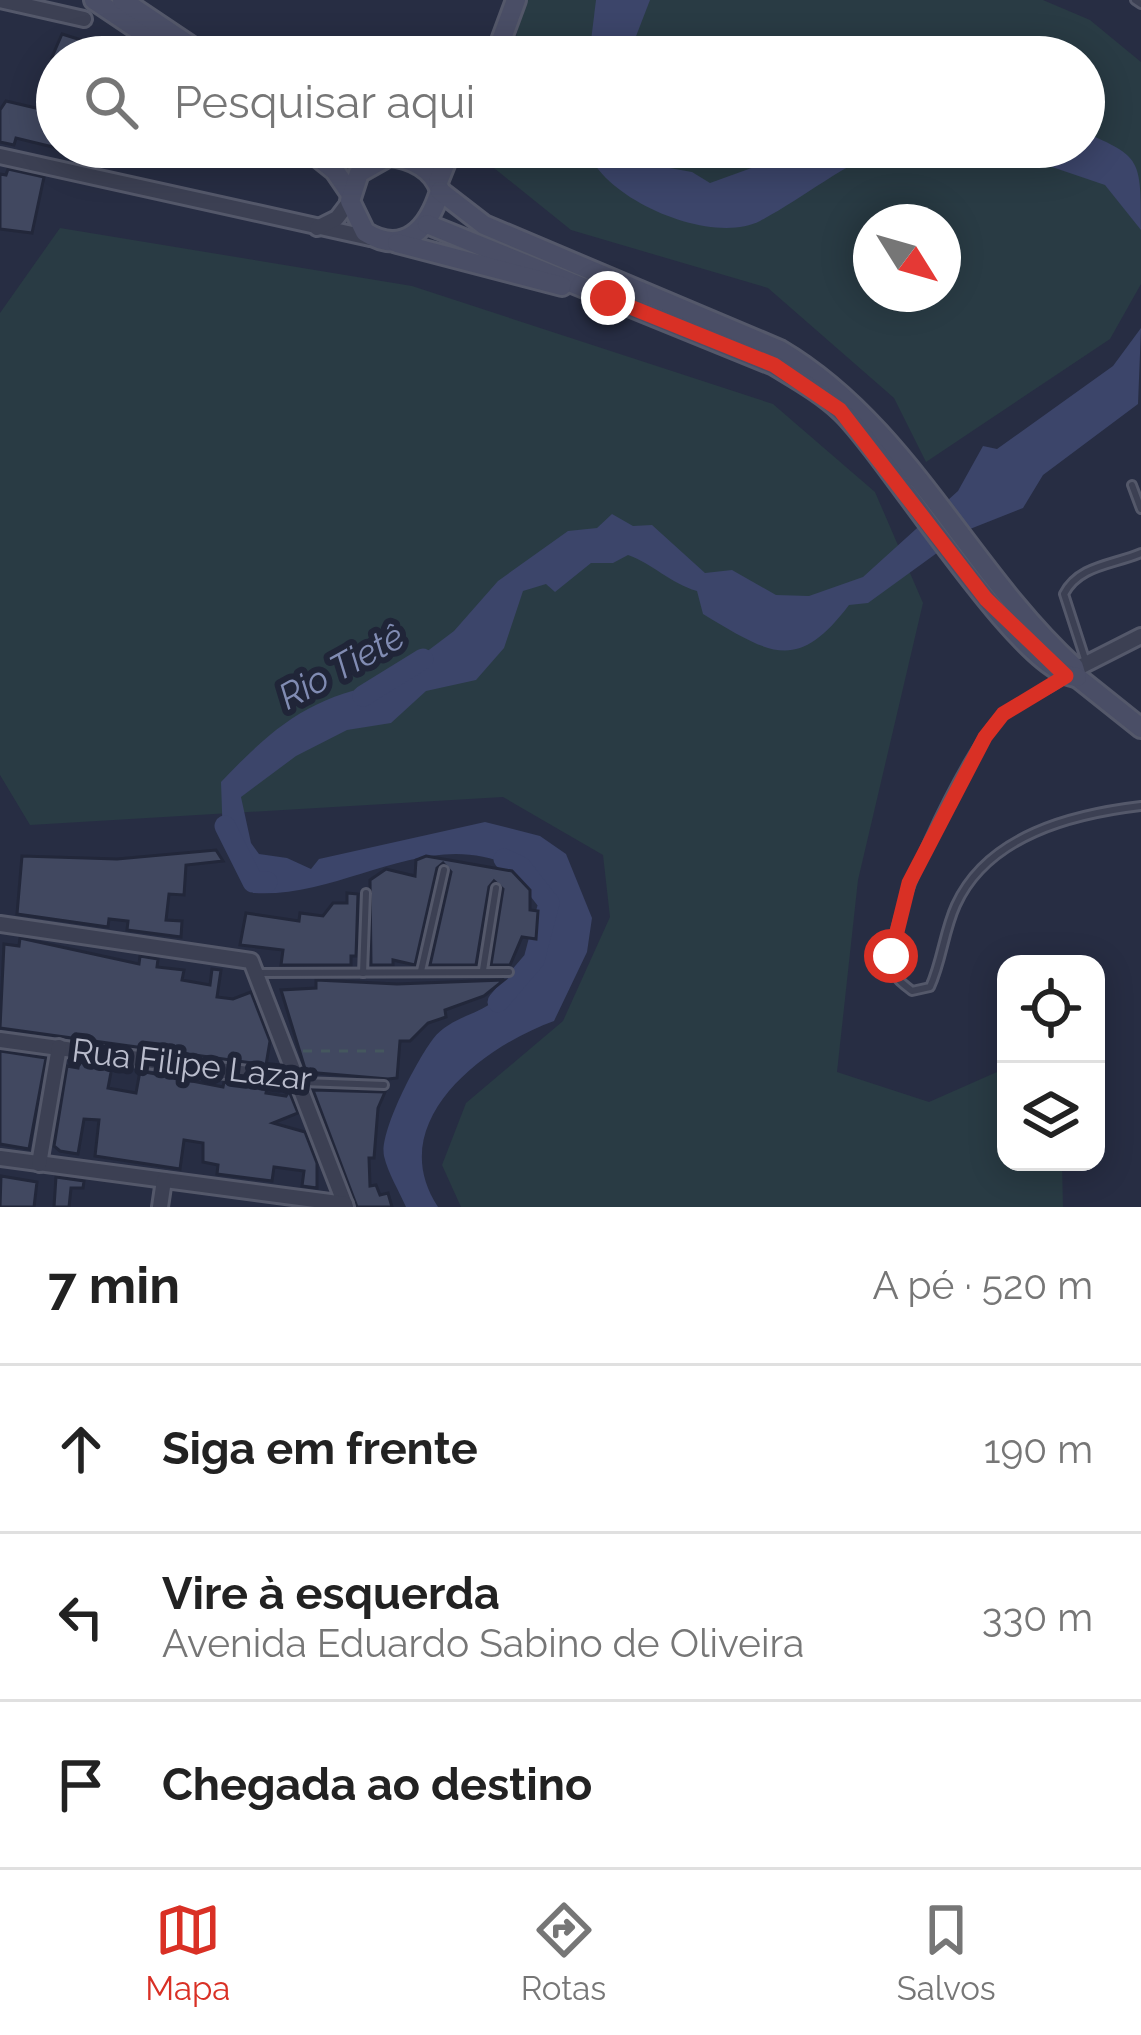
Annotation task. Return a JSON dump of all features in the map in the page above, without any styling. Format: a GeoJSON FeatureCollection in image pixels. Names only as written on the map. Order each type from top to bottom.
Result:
{"type":"FeatureCollection","features":[{"type":"Feature","properties":{"kind":"main road"},"geometry":{"type":"LineString","coordinates":[[94,0],[148,36]]}},
{"type":"Feature","properties":{"kind":"main road"},"geometry":{"type":"LineString","coordinates":[[122,0],[176,36]]}},
{"type":"Feature","properties":{"kind":"main road"},"geometry":{"type":"LineString","coordinates":[[503,36],[516,0]]}},
{"type":"Feature","properties":{"kind":"main road"},"geometry":{"type":"LineString","coordinates":[[331,168],[350,197],[357,224],[383,240],[608,298]]}},
{"type":"Feature","properties":{"kind":"main road"},"geometry":{"type":"LineString","coordinates":[[350,197],[365,168]]}},
{"type":"Feature","properties":{"kind":"main road"},"geometry":{"type":"LineString","coordinates":[[416,168],[484,225],[780,350],[819,373],[866,415],[1018,635],[1076,670],[1141,728]]}},
{"type":"Feature","properties":{"kind":"main road"},"geometry":{"type":"LineString","coordinates":[[383,240],[406,240],[427,224],[434,181],[441,168]]}},
{"type":"Feature","properties":{"kind":"main road"},"geometry":{"type":"LineString","coordinates":[[427,224],[774,365],[840,410],[928,504]]}},
{"type":"Feature","properties":{"kind":"street"},"geometry":{"type":"LineString","coordinates":[[0,0],[84,19]]}},
{"type":"Feature","properties":{"kind":"street"},"geometry":{"type":"LineString","coordinates":[[0,156],[36,164]]}},
{"type":"Feature","properties":{"kind":"street"},"geometry":{"type":"LineString","coordinates":[[52,168],[314,229],[383,240]]}},
{"type":"Feature","properties":{"kind":"street"},"geometry":{"type":"LineString","coordinates":[[314,229],[337,218],[350,197]]}},
{"type":"Feature","properties":{"kind":"street"},"geometry":{"type":"LineString","coordinates":[[1076,670],[1141,636]]}},
{"type":"Feature","properties":{"kind":"street"},"geometry":{"type":"LineString","coordinates":[[0,924],[245,958],[260,973],[346,1206],[0,1158]]}},
{"type":"Feature","properties":{"kind":"street","name":"Rua Filipe Lazar"},"geometry":{"type":"LineString","coordinates":[[0,1040],[299,1082]]}},
{"type":"Feature","properties":{"kind":"street"},"geometry":{"type":"LineString","coordinates":[[39,1164],[59,1047]]}},
{"type":"Feature","properties":{"kind":"street"},"geometry":{"type":"LineString","coordinates":[[160,1207],[164,1180]]}},
{"type":"Feature","properties":{"kind":"lane"},"geometry":{"type":"LineString","coordinates":[[1132,485],[1141,509]]}},
{"type":"Feature","properties":{"kind":"lane"},"geometry":{"type":"LineString","coordinates":[[1141,553],[1092,568],[1071,580],[1064,594],[1076,670],[1003,714],[985,737],[904,897],[891,956],[900,982],[912,991],[930,987],[958,900],[985,864],[1058,821],[1141,806]]}},
{"type":"Feature","properties":{"kind":"lane"},"geometry":{"type":"LineString","coordinates":[[421,971],[444,870]]}},
{"type":"Feature","properties":{"kind":"lane"},"geometry":{"type":"LineString","coordinates":[[483,970],[496,888]]}},
{"type":"Feature","properties":{"kind":"lane"},"geometry":{"type":"LineString","coordinates":[[363,974],[366,892]]}},
{"type":"Feature","properties":{"kind":"lane"},"geometry":{"type":"LineString","coordinates":[[260,973],[509,972]]}},
{"type":"Feature","properties":{"kind":"lane","name":"Rua Filipe Lazar"},"geometry":{"type":"LineString","coordinates":[[299,1082],[385,1084]]}},
{"type":"Feature","properties":{"kind":"path"},"geometry":{"type":"LineString","coordinates":[[289,1051],[384,1051]]}},
{"type":"Feature","properties":{"kind":"shaded area"},"geometry":{"type":"Polygon","coordinates":[[[525,0],[1043,0],[1090,20],[1141,62],[1141,284],[1110,339],[926,462],[894,398],[768,288],[571,230],[494,168],[1105,168],[1105,36],[516,36],[525,0]]]}},
{"type":"Feature","properties":{"kind":"shaded area"},"geometry":{"type":"Polygon","coordinates":[[[60,228],[412,286],[773,404],[875,492],[923,603],[858,880],[837,1072],[929,1102],[997,1072],[997,1171],[1062,1171],[1063,1207],[461,1207],[442,1165],[466,1103],[563,1021],[610,917],[603,855],[503,797],[30,825],[0,775],[0,313],[60,228]]]}},
{"type":"Feature","properties":{"kind":"water"},"geometry":{"type":"Polygon","coordinates":[[[596,0],[650,0],[636,36],[592,36],[596,0]]]}},
{"type":"Feature","properties":{"kind":"water"},"geometry":{"type":"Polygon","coordinates":[[[1105,142],[1127,155],[1138,174],[1141,230],[1105,185],[1055,168],[1105,168],[1105,142]]]}},
{"type":"Feature","properties":{"kind":"water"},"geometry":{"type":"Polygon","coordinates":[[[598,168],[670,168],[692,172],[710,183],[752,168],[847,168],[760,221],[739,227],[714,227],[660,213],[613,184],[598,168]]]}},
{"type":"Feature","properties":{"kind":"water","name":"Rio Tietê"},"geometry":{"type":"Polygon","coordinates":[[[1141,328],[1138,404],[1043,475],[1023,508],[970,529],[868,603],[849,605],[814,641],[798,649],[765,647],[703,614],[697,591],[637,559],[628,555],[613,563],[591,563],[555,592],[546,584],[523,591],[504,648],[476,680],[426,691],[391,723],[347,730],[296,756],[241,797],[251,843],[259,854],[287,858],[311,869],[319,859],[485,822],[540,836],[566,854],[592,918],[587,952],[554,1021],[472,1068],[432,1117],[423,1146],[424,1176],[438,1207],[406,1207],[384,1156],[387,1131],[401,1096],[439,1032],[494,1001],[527,969],[548,933],[551,914],[546,897],[533,880],[511,866],[479,856],[447,854],[319,886],[253,893],[236,849],[223,840],[221,782],[299,714],[343,694],[397,682],[405,668],[454,631],[498,581],[568,531],[597,528],[612,514],[633,526],[652,525],[705,573],[732,570],[776,595],[809,596],[863,577],[958,491],[983,446],[997,449],[1113,366],[1141,328]]]}},
{"type":"Feature","properties":{"kind":"building"},"geometry":{"type":"Polygon","coordinates":[[[6,101],[36,108],[36,143],[16,138],[14,145],[0,142],[0,110],[6,101]]]}},
{"type":"Feature","properties":{"kind":"building"},"geometry":{"type":"Polygon","coordinates":[[[8,169],[44,177],[32,233],[0,229],[0,174],[6,175],[8,169]]]}},
{"type":"Feature","properties":{"kind":"building"},"geometry":{"type":"Polygon","coordinates":[[[216,850],[223,861],[186,865],[184,895],[169,894],[166,920],[182,921],[181,937],[127,930],[128,921],[109,919],[108,927],[17,914],[22,856],[117,859],[216,850]]]}},
{"type":"Feature","properties":{"kind":"building"},"geometry":{"type":"Polygon","coordinates":[[[426,856],[512,871],[530,890],[530,910],[538,911],[536,939],[522,937],[510,965],[491,965],[503,889],[494,881],[489,887],[476,965],[430,965],[451,872],[443,863],[437,868],[415,965],[393,960],[393,965],[371,965],[370,880],[386,869],[415,876],[416,860],[426,856]]]}},
{"type":"Feature","properties":{"kind":"building"},"geometry":{"type":"Polygon","coordinates":[[[347,893],[358,894],[356,956],[351,956],[351,965],[281,965],[283,950],[240,945],[246,913],[299,921],[300,913],[323,916],[333,903],[347,903],[347,893]]]}},
{"type":"Feature","properties":{"kind":"building"},"geometry":{"type":"Polygon","coordinates":[[[20,938],[139,964],[140,956],[158,959],[157,967],[184,970],[182,980],[210,985],[212,969],[221,970],[217,997],[233,999],[251,992],[270,1041],[266,1065],[0,1028],[4,944],[19,946],[20,938]]]}},
{"type":"Feature","properties":{"kind":"building"},"geometry":{"type":"Polygon","coordinates":[[[316,980],[397,984],[504,980],[484,996],[445,1010],[446,1017],[428,1023],[410,1041],[400,1041],[397,1078],[388,1079],[306,1072],[281,990],[316,988],[316,980]]]}},
{"type":"Feature","properties":{"kind":"building"},"geometry":{"type":"Polygon","coordinates":[[[0,1051],[46,1058],[29,1149],[0,1144],[0,1051]]]}},
{"type":"Feature","properties":{"kind":"building"},"geometry":{"type":"Polygon","coordinates":[[[79,1062],[112,1067],[108,1088],[136,1093],[140,1071],[223,1087],[224,1082],[267,1088],[266,1093],[286,1096],[289,1091],[298,1113],[273,1123],[305,1132],[317,1163],[317,1188],[302,1186],[304,1171],[274,1167],[272,1181],[217,1174],[218,1165],[203,1162],[203,1143],[184,1140],[180,1169],[95,1156],[99,1120],[84,1119],[78,1154],[60,1151],[54,1146],[67,1066],[78,1068],[79,1062]]]}},
{"type":"Feature","properties":{"kind":"building"},"geometry":{"type":"Polygon","coordinates":[[[313,1090],[385,1092],[378,1108],[374,1158],[369,1158],[370,1186],[376,1185],[380,1195],[388,1193],[392,1207],[357,1207],[313,1090]]]}},
{"type":"Feature","properties":{"kind":"building"},"geometry":{"type":"Polygon","coordinates":[[[1,1176],[37,1182],[34,1207],[0,1207],[1,1176]]]}},
{"type":"Feature","properties":{"kind":"building"},"geometry":{"type":"Polygon","coordinates":[[[56,1177],[84,1181],[83,1188],[71,1188],[69,1207],[54,1207],[56,1177]]]}},
{"type":"Feature","properties":{"kind":"waterway","name":"Rio Tietê"},"geometry":{"type":"LineString","coordinates":[[363,696],[423,659]]}},
{"type":"Feature","properties":{"kind":"waterway","name":"Rio Tietê"},"geometry":{"type":"LineString","coordinates":[[225,826],[253,882],[267,882]]}},
{"type":"Feature","properties":{"kind":"waterway","name":"Rio Tietê"},"geometry":{"type":"LineString","coordinates":[[498,1002],[534,960],[549,903],[521,867],[504,859]]}},
{"type":"Feature","properties":{"kind":"route"},"geometry":{"type":"LineString","coordinates":[[608,298],[774,365],[840,410],[922,509],[986,599],[1018,635],[1066,676],[1003,714],[985,737],[909,883],[891,956]]}}]}
